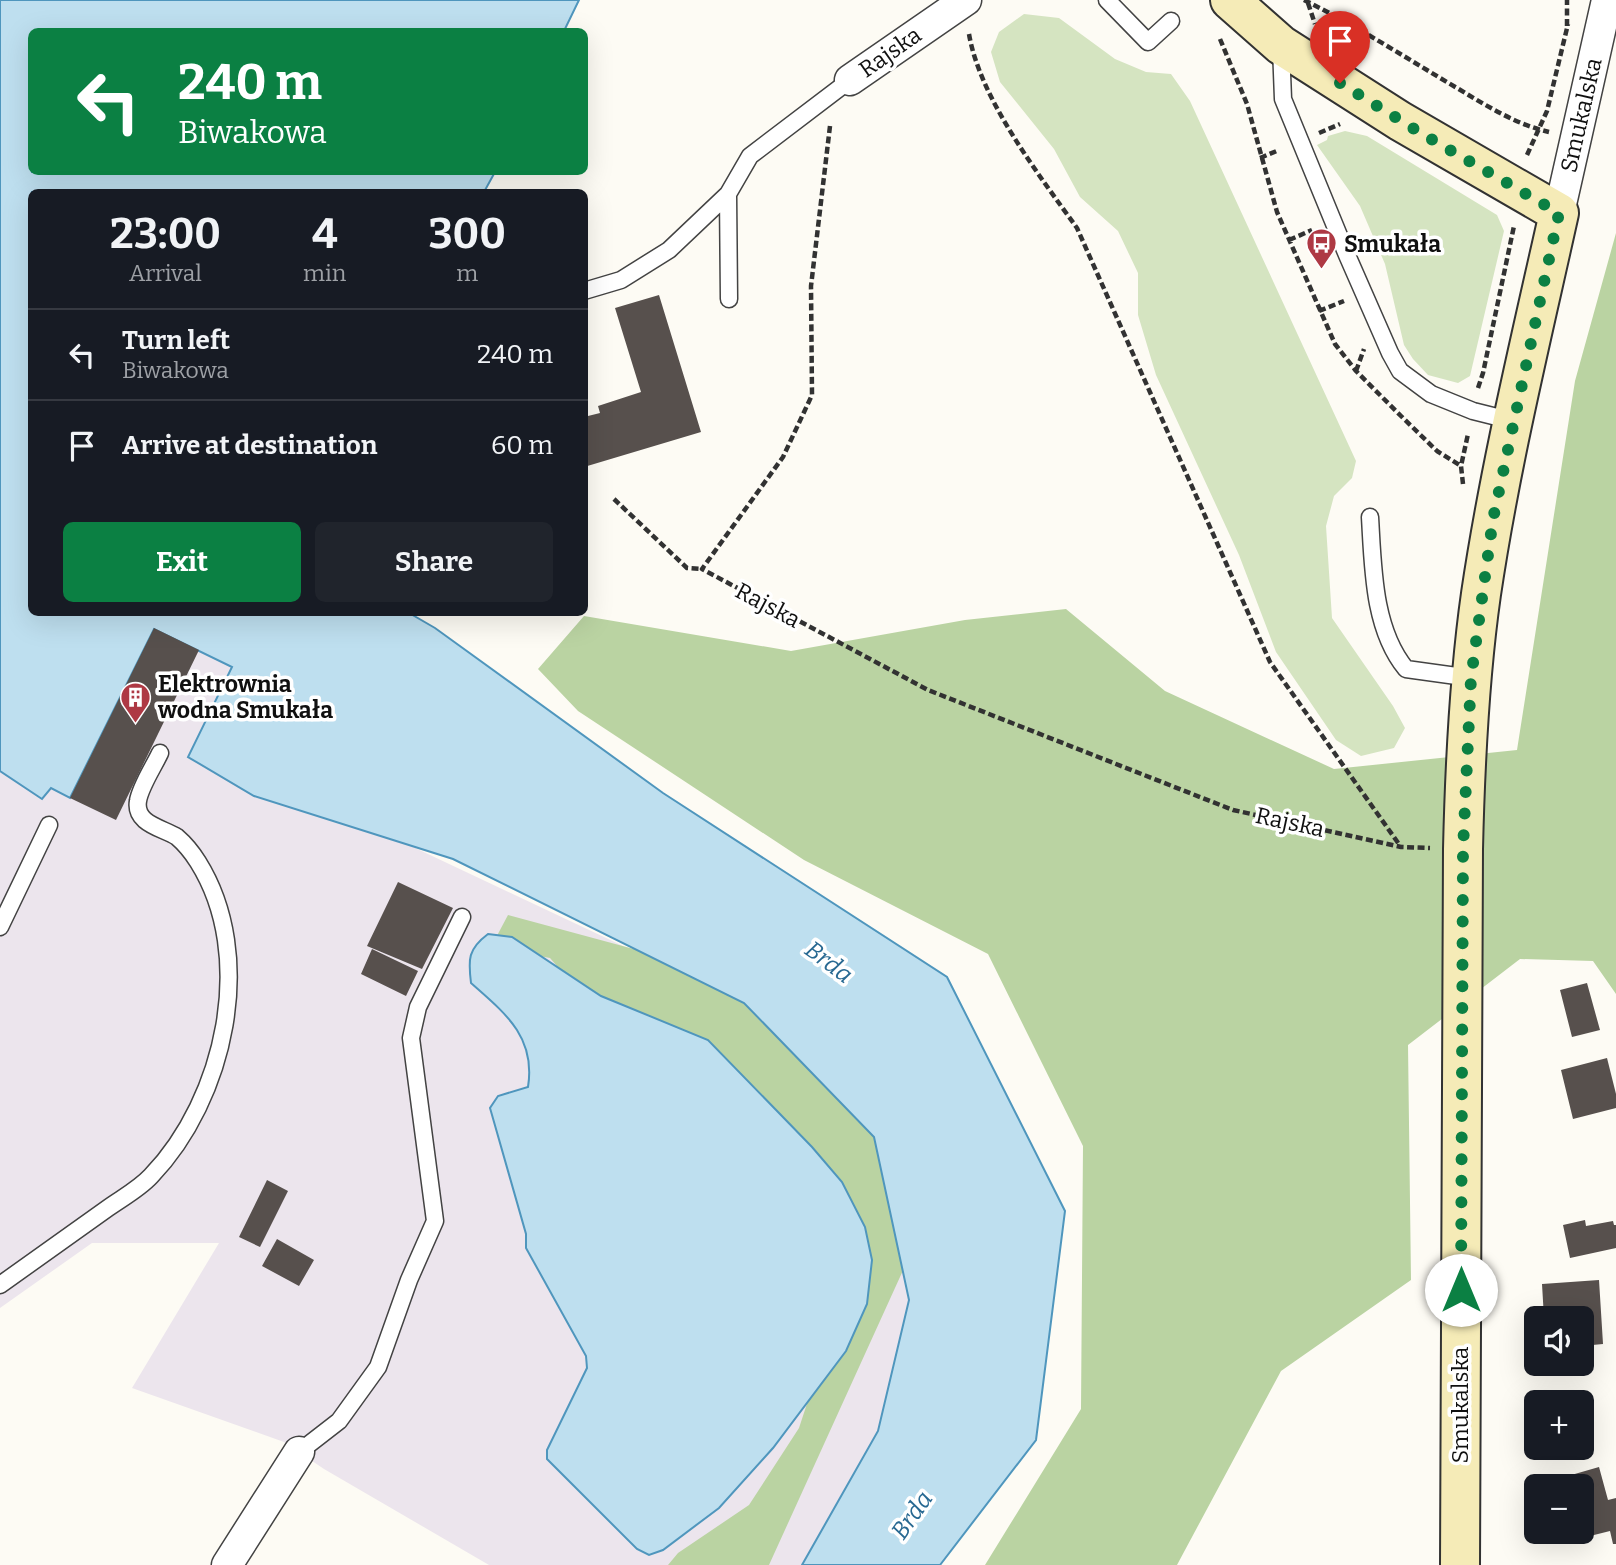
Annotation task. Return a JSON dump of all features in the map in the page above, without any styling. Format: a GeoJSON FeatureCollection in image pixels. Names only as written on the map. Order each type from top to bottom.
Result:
{"type":"FeatureCollection","features":[{"type":"Feature","properties":{"kind":"street"},"geometry":{"type":"LineString","coordinates":[[1230,0],[1281,45],[1400,121],[1559,213]]}},
{"type":"Feature","properties":{"kind":"street","name":"Smukalska"},"geometry":{"type":"LineString","coordinates":[[1460,1565],[1463,849],[1471,678],[1487,559],[1513,421],[1607,0]]}},
{"type":"Feature","properties":{"kind":"street","name":"Rajska"},"geometry":{"type":"LineString","coordinates":[[850,80],[965,1]]}},
{"type":"Feature","properties":{"kind":"street"},"geometry":{"type":"LineString","coordinates":[[227,1565],[299,1452]]}},
{"type":"Feature","properties":{"kind":"lane"},"geometry":{"type":"LineString","coordinates":[[1107,0],[1148,42],[1171,21]]}},
{"type":"Feature","properties":{"kind":"lane"},"geometry":{"type":"LineString","coordinates":[[1281,45],[1283,99],[1390,353],[1401,371],[1431,394],[1473,411],[1513,421]]}},
{"type":"Feature","properties":{"kind":"lane"},"geometry":{"type":"LineString","coordinates":[[588,290],[621,280],[669,250],[728,194],[750,156],[850,80]]}},
{"type":"Feature","properties":{"kind":"lane"},"geometry":{"type":"LineString","coordinates":[[728,194],[729,299]]}},
{"type":"Feature","properties":{"kind":"lane"},"geometry":{"type":"LineString","coordinates":[[1370,517],[1374,589],[1395,655],[1406,669],[1471,678]]}},
{"type":"Feature","properties":{"kind":"lane"},"geometry":{"type":"LineString","coordinates":[[0,1285],[150,1178],[181,1138],[203,1096],[222,1046],[228,998],[227,951],[217,903],[198,861],[179,838],[144,821],[138,812],[138,801],[160,753]]}},
{"type":"Feature","properties":{"kind":"lane"},"geometry":{"type":"LineString","coordinates":[[0,927],[49,825]]}},
{"type":"Feature","properties":{"kind":"lane"},"geometry":{"type":"LineString","coordinates":[[299,1452],[339,1422],[378,1367],[409,1280],[435,1221],[411,1038],[418,1007],[462,917]]}},
{"type":"Feature","properties":{"kind":"path"},"geometry":{"type":"LineString","coordinates":[[1526,162],[1548,111],[1567,27],[1567,0]]}},
{"type":"Feature","properties":{"kind":"path"},"geometry":{"type":"LineString","coordinates":[[965,1],[971,44],[982,80],[1035,171],[1077,229],[1270,662],[1401,847]]}},
{"type":"Feature","properties":{"kind":"path"},"geometry":{"type":"LineString","coordinates":[[1306,1],[1322,12],[1355,26],[1516,122],[1538,129]]}},
{"type":"Feature","properties":{"kind":"path"},"geometry":{"type":"LineString","coordinates":[[1306,1],[1313,22],[1324,29]]}},
{"type":"Feature","properties":{"kind":"path"},"geometry":{"type":"LineString","coordinates":[[1219,36],[1247,104],[1269,189],[1335,344],[1356,371],[1437,451],[1461,466],[1466,440]]}},
{"type":"Feature","properties":{"kind":"path","name":"Rajska"},"geometry":{"type":"LineString","coordinates":[[850,80],[829,129],[811,286],[812,395],[783,457],[702,569],[928,690],[1233,810],[1401,847],[1463,849]]}},
{"type":"Feature","properties":{"kind":"path"},"geometry":{"type":"LineString","coordinates":[[1261,158],[1347,123]]}},
{"type":"Feature","properties":{"kind":"path"},"geometry":{"type":"LineString","coordinates":[[1516,148],[1527,155]]}},
{"type":"Feature","properties":{"kind":"path"},"geometry":{"type":"LineString","coordinates":[[1478,386],[1492,335],[1514,221]]}},
{"type":"Feature","properties":{"kind":"path"},"geometry":{"type":"LineString","coordinates":[[1289,240],[1312,229]]}},
{"type":"Feature","properties":{"kind":"path"},"geometry":{"type":"LineString","coordinates":[[1319,311],[1344,301]]}},
{"type":"Feature","properties":{"kind":"path"},"geometry":{"type":"LineString","coordinates":[[614,499],[687,568],[702,569]]}},
{"type":"Feature","properties":{"kind":"shaded area"},"geometry":{"type":"Polygon","coordinates":[[[154,628],[232,667],[188,757],[254,796],[411,846],[744,1003],[874,1137],[909,1300],[878,1431],[802,1565],[489,1565],[324,1469],[284,1442],[132,1388],[219,1243],[92,1243],[0,1308],[0,771],[42,799],[50,788],[70,798],[154,628]]]}},
{"type":"Feature","properties":{"kind":"green space"},"geometry":{"type":"Polygon","coordinates":[[[1024,14],[1059,18],[1115,59],[1146,72],[1171,74],[1190,101],[1356,461],[1352,478],[1334,496],[1326,526],[1332,618],[1393,706],[1405,728],[1394,748],[1361,756],[1336,740],[1276,652],[1239,555],[1156,375],[1138,315],[1138,273],[1118,231],[1080,197],[1054,149],[1000,82],[991,52],[999,32],[1024,14]]]}},
{"type":"Feature","properties":{"kind":"green space"},"geometry":{"type":"Polygon","coordinates":[[[1345,131],[1367,136],[1497,215],[1504,231],[1470,376],[1458,383],[1428,375],[1404,345],[1385,264],[1360,206],[1317,145],[1327,140],[1328,136],[1345,131]]]}},
{"type":"Feature","properties":{"kind":"green space"},"geometry":{"type":"Polygon","coordinates":[[[1616,233],[1616,994],[1593,961],[1520,959],[1408,1045],[1411,1280],[1281,1371],[1177,1565],[985,1565],[1081,1409],[1083,1146],[988,954],[804,860],[578,711],[538,669],[584,616],[791,651],[965,620],[1066,609],[1165,691],[1334,769],[1517,750],[1575,381],[1616,233]]]}},
{"type":"Feature","properties":{"kind":"green space"},"geometry":{"type":"Polygon","coordinates":[[[508,915],[741,978],[851,1082],[925,1222],[769,1565],[668,1565],[678,1553],[749,1505],[799,1428],[852,1267],[590,1004],[550,958],[491,947],[508,915]]]}},
{"type":"Feature","properties":{"kind":"water","name":"Brda"},"geometry":{"type":"Polygon","coordinates":[[[0,0],[579,0],[565,28],[28,28],[28,175],[493,175],[486,189],[28,189],[28,616],[414,616],[435,628],[663,793],[947,977],[1065,1211],[1036,1440],[940,1565],[802,1565],[878,1431],[909,1300],[874,1137],[744,1003],[453,859],[254,796],[188,757],[232,667],[154,629],[70,798],[51,788],[42,799],[0,771],[0,0]]]}},
{"type":"Feature","properties":{"kind":"water"},"geometry":{"type":"Polygon","coordinates":[[[488,934],[512,937],[601,996],[708,1040],[812,1147],[842,1182],[865,1227],[872,1260],[867,1304],[846,1351],[773,1448],[719,1508],[663,1550],[649,1555],[637,1549],[547,1459],[547,1450],[587,1368],[586,1356],[526,1248],[526,1234],[490,1108],[498,1096],[528,1087],[529,1069],[527,1054],[515,1028],[471,983],[471,955],[476,945],[488,934]]]}},
{"type":"Feature","properties":{"kind":"building"},"geometry":{"type":"Polygon","coordinates":[[[659,295],[701,432],[588,466],[588,416],[600,413],[598,406],[641,392],[615,308],[659,295]]]}},
{"type":"Feature","properties":{"kind":"building","name":"Elektrownia wodna Smukała"},"geometry":{"type":"Polygon","coordinates":[[[154,628],[199,650],[116,820],[70,798],[154,628]]]}},
{"type":"Feature","properties":{"kind":"building"},"geometry":{"type":"Polygon","coordinates":[[[398,882],[453,908],[422,969],[367,946],[398,882]]]}},
{"type":"Feature","properties":{"kind":"building"},"geometry":{"type":"Polygon","coordinates":[[[372,949],[418,971],[406,996],[361,974],[372,949]]]}},
{"type":"Feature","properties":{"kind":"building"},"geometry":{"type":"Polygon","coordinates":[[[1587,983],[1600,1030],[1572,1037],[1560,990],[1587,983]]]}},
{"type":"Feature","properties":{"kind":"building"},"geometry":{"type":"Polygon","coordinates":[[[1607,1058],[1616,1094],[1616,1108],[1573,1119],[1561,1070],[1607,1058]]]}},
{"type":"Feature","properties":{"kind":"building"},"geometry":{"type":"Polygon","coordinates":[[[267,1180],[288,1191],[260,1247],[239,1237],[267,1180]]]}},
{"type":"Feature","properties":{"kind":"building"},"geometry":{"type":"Polygon","coordinates":[[[1585,1220],[1586,1226],[1613,1221],[1616,1225],[1616,1248],[1570,1258],[1563,1225],[1585,1220]]]}},
{"type":"Feature","properties":{"kind":"building"},"geometry":{"type":"Polygon","coordinates":[[[277,1239],[314,1260],[299,1286],[262,1266],[277,1239]]]}},
{"type":"Feature","properties":{"kind":"building"},"geometry":{"type":"Polygon","coordinates":[[[1599,1280],[1603,1344],[1594,1345],[1594,1306],[1543,1306],[1542,1284],[1599,1280]]]}},
{"type":"Feature","properties":{"kind":"building"},"geometry":{"type":"Polygon","coordinates":[[[1599,1467],[1608,1500],[1616,1498],[1616,1544],[1613,1544],[1610,1531],[1594,1535],[1594,1474],[1575,1474],[1599,1467]]]}},
{"type":"Feature","properties":{"kind":"place","name":"Smukała"},"geometry":{"type":"Point","coordinates":[1321,271]}},
{"type":"Feature","properties":{"kind":"place","name":"Elektrownia wodna Smukała"},"geometry":{"type":"Point","coordinates":[135,724]}},
{"type":"Feature","properties":{"kind":"route"},"geometry":{"type":"LineString","coordinates":[[1340,83],[1559,213],[1493,519],[1471,678],[1463,849],[1461,1290]]}}]}
